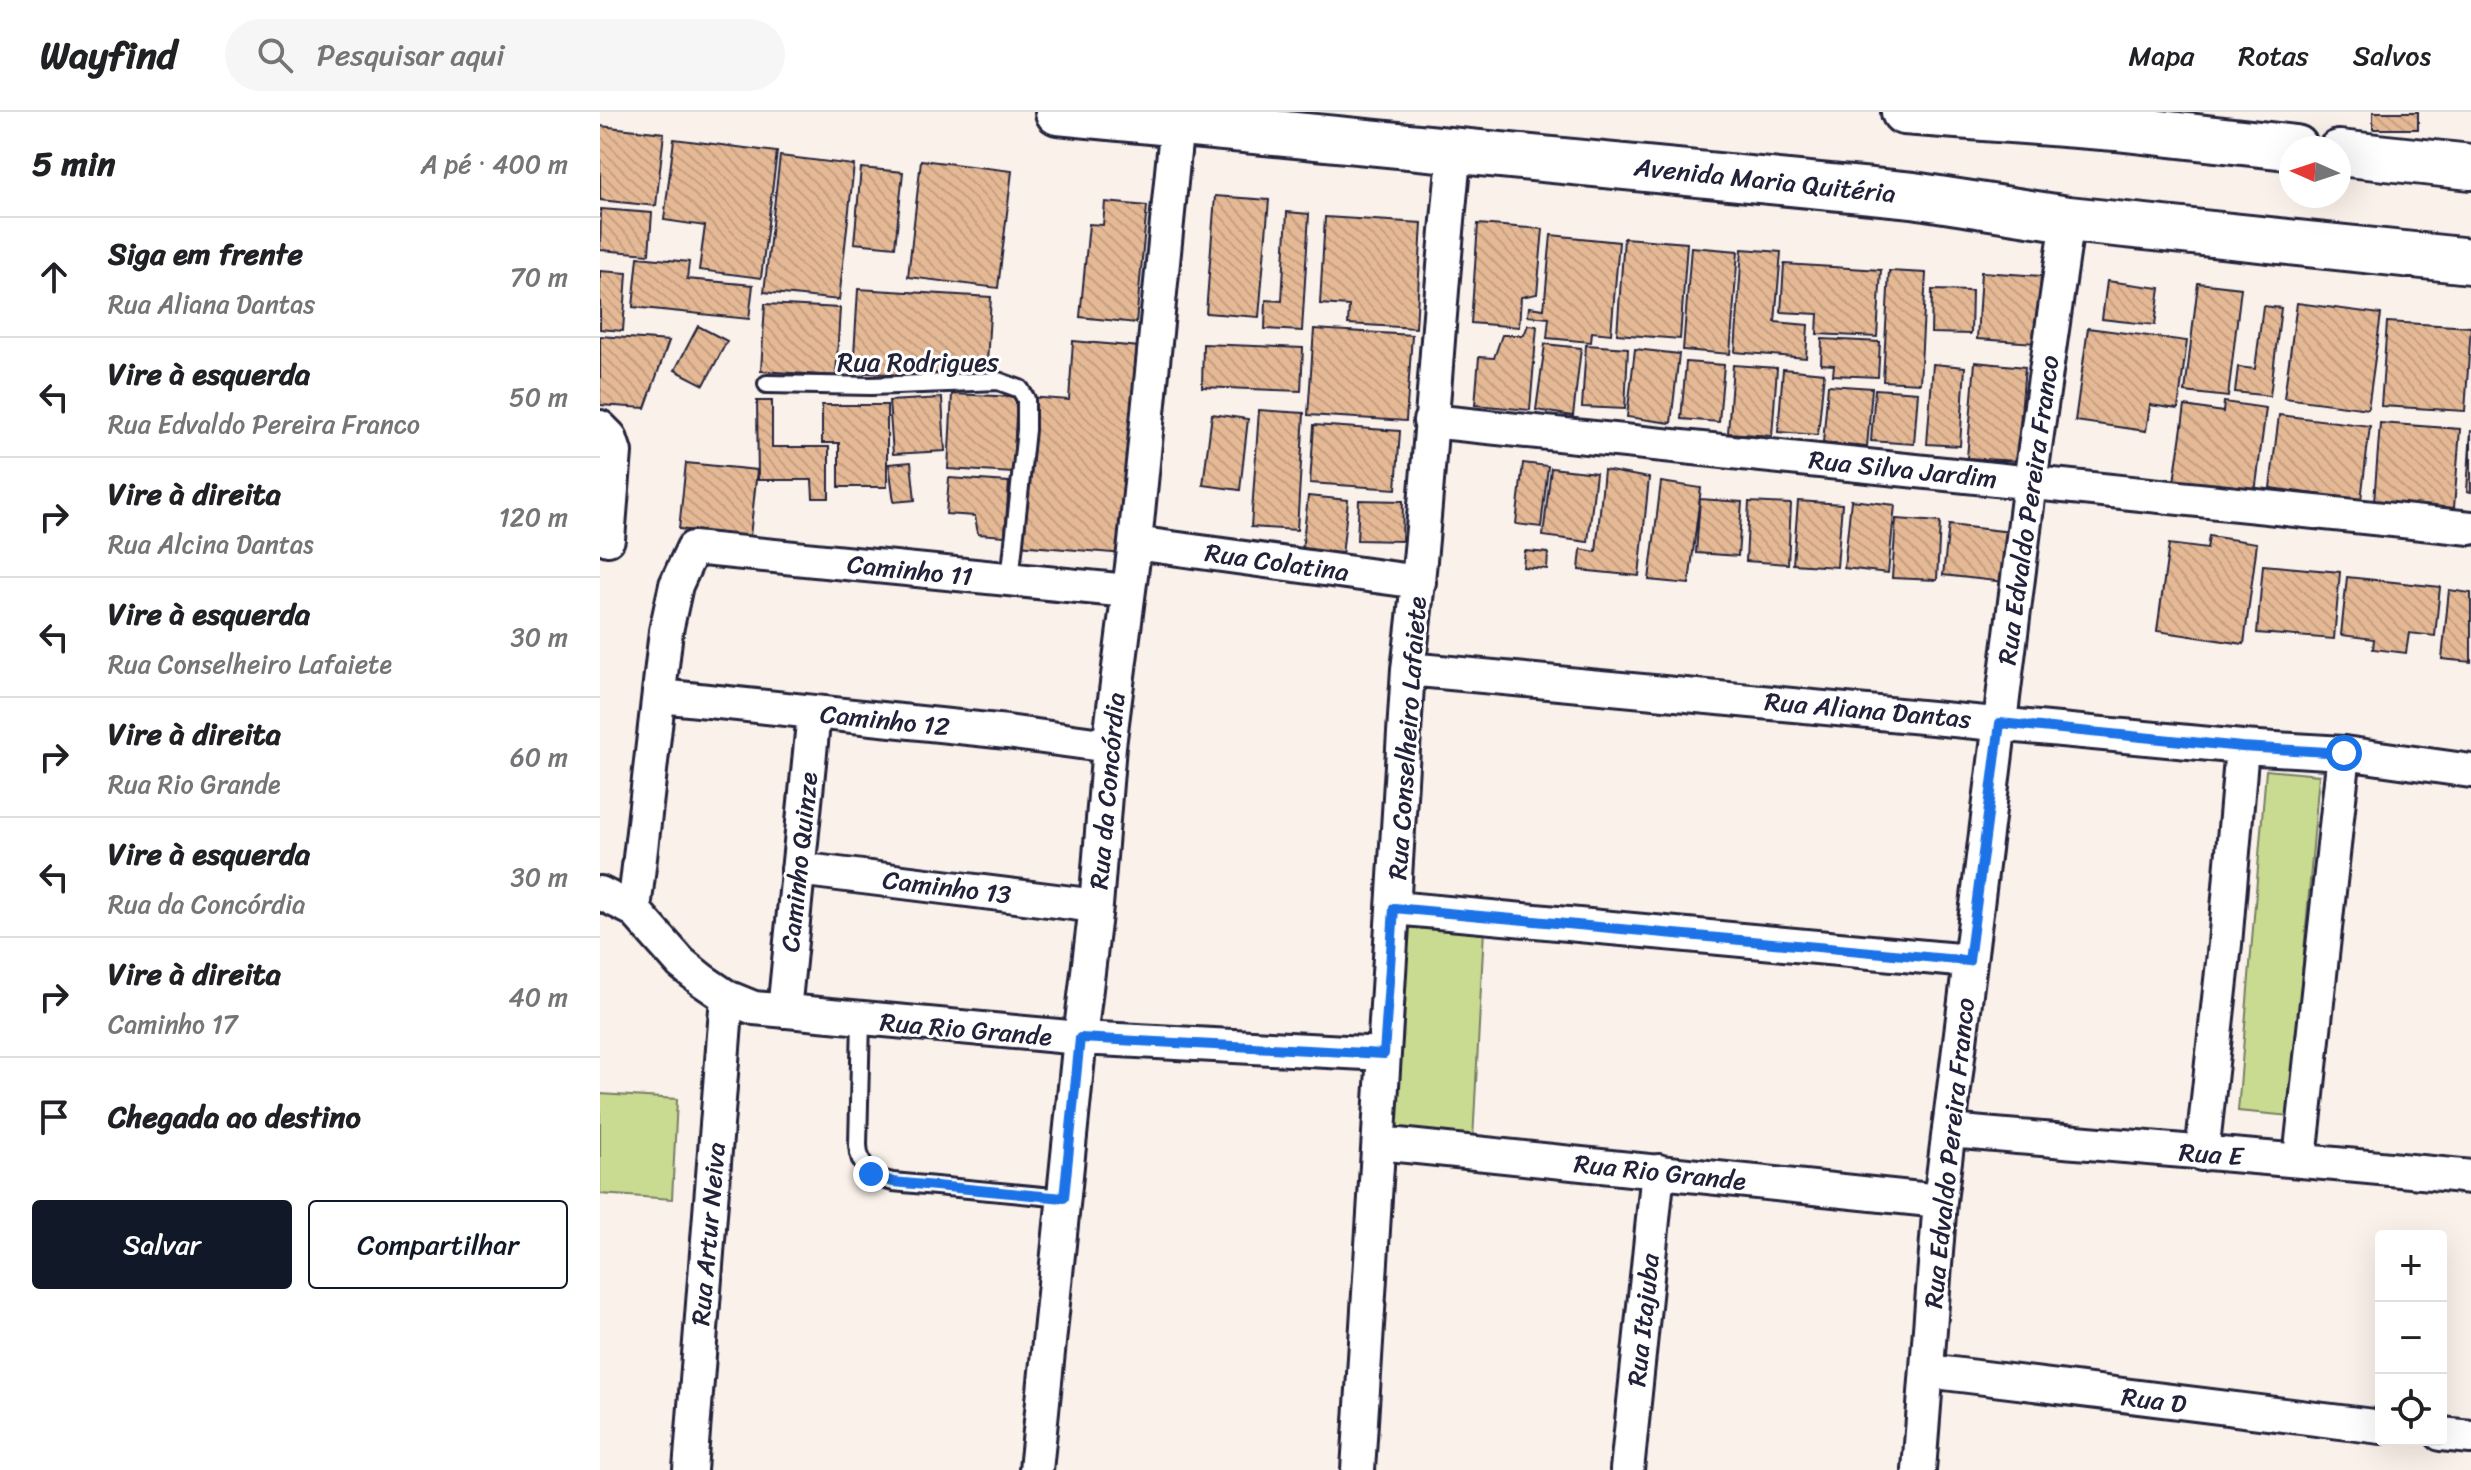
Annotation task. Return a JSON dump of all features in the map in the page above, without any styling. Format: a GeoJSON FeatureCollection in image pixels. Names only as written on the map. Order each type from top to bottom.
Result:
{"type":"FeatureCollection","features":[{"type":"Feature","properties":{"kind":"main road","name":"Avenida Maria Quitéria"},"geometry":{"type":"LineString","coordinates":[[1058,112],[1177,119],[1913,195],[2068,219],[2471,261]]}},
{"type":"Feature","properties":{"kind":"main road"},"geometry":{"type":"LineString","coordinates":[[1904,112],[2115,120],[2279,145]]}},
{"type":"Feature","properties":{"kind":"main road"},"geometry":{"type":"LineString","coordinates":[[2351,154],[2471,167]]}},
{"type":"Feature","properties":{"kind":"street","name":"Rua da Concórdia"},"geometry":{"type":"LineString","coordinates":[[1036,1470],[1096,906],[1109,746],[1135,543],[1177,119]]}},
{"type":"Feature","properties":{"kind":"street","name":"Rua Conselheiro Lafaiete"},"geometry":{"type":"LineString","coordinates":[[1358,1470],[1408,669],[1419,582],[1443,258],[1455,150]]}},
{"type":"Feature","properties":{"kind":"street","name":"Rua Edvaldo Pereira Franco"},"geometry":{"type":"LineString","coordinates":[[1919,1470],[1940,1201],[2030,482],[2068,219]]}},
{"type":"Feature","properties":{"kind":"street","name":"Rua Silva Jardim"},"geometry":{"type":"LineString","coordinates":[[1430,421],[2471,528]]}},
{"type":"Feature","properties":{"kind":"street"},"geometry":{"type":"LineString","coordinates":[[600,427],[610,437],[615,452],[608,539]]}},
{"type":"Feature","properties":{"kind":"street","name":"Rua Colatina"},"geometry":{"type":"LineString","coordinates":[[1135,543],[1419,582]]}},
{"type":"Feature","properties":{"kind":"street","name":"Caminho 11"},"geometry":{"type":"LineString","coordinates":[[660,696],[666,631],[676,585],[693,548],[1128,591]]}},
{"type":"Feature","properties":{"kind":"street","name":"Rua Aliana Dantas"},"geometry":{"type":"LineString","coordinates":[[1408,669],[2242,747],[2344,753],[2471,771]]}},
{"type":"Feature","properties":{"kind":"street"},"geometry":{"type":"LineString","coordinates":[[634,910],[660,696]]}},
{"type":"Feature","properties":{"kind":"street","name":"Caminho 12"},"geometry":{"type":"LineString","coordinates":[[660,696],[1007,732],[1109,746]]}},
{"type":"Feature","properties":{"kind":"street","name":"Caminho Quinze"},"geometry":{"type":"LineString","coordinates":[[784,1011],[814,713]]}},
{"type":"Feature","properties":{"kind":"street"},"geometry":{"type":"LineString","coordinates":[[2202,1154],[2242,747]]}},
{"type":"Feature","properties":{"kind":"street"},"geometry":{"type":"LineString","coordinates":[[2300,1159],[2344,753]]}},
{"type":"Feature","properties":{"kind":"street","name":"Caminho 13"},"geometry":{"type":"LineString","coordinates":[[798,869],[1096,906]]}},
{"type":"Feature","properties":{"kind":"street","name":"Rua Rio Grande"},"geometry":{"type":"LineString","coordinates":[[600,893],[634,910],[681,963],[727,997],[754,1008],[1080,1038],[1384,1054]]}},
{"type":"Feature","properties":{"kind":"street"},"geometry":{"type":"LineString","coordinates":[[1394,908],[1969,961]]}},
{"type":"Feature","properties":{"kind":"street","name":"Rua Artur Neiva"},"geometry":{"type":"LineString","coordinates":[[690,1470],[727,997]]}},
{"type":"Feature","properties":{"kind":"street","name":"Rua E"},"geometry":{"type":"LineString","coordinates":[[1951,1131],[2202,1154],[2300,1159],[2471,1177]]}},
{"type":"Feature","properties":{"kind":"street","name":"Rua Rio Grande"},"geometry":{"type":"LineString","coordinates":[[1379,1143],[1940,1201]]}},
{"type":"Feature","properties":{"kind":"street","name":"Rua Itajuba"},"geometry":{"type":"LineString","coordinates":[[1627,1470],[1658,1171]]}},
{"type":"Feature","properties":{"kind":"street","name":"Rua D"},"geometry":{"type":"LineString","coordinates":[[1928,1371],[2375,1426]]}},
{"type":"Feature","properties":{"kind":"street"},"geometry":{"type":"LineString","coordinates":[[2447,1435],[2471,1437]]}},
{"type":"Feature","properties":{"kind":"lane","name":"Rua Rodrigues"},"geometry":{"type":"LineString","coordinates":[[767,384],[871,386],[998,381],[1020,389],[1026,399],[1026,430],[1010,580]]}},
{"type":"Feature","properties":{"kind":"lane"},"geometry":{"type":"LineString","coordinates":[[861,1020],[858,1157],[863,1167],[882,1180],[893,1182],[1064,1198]]}},
{"type":"Feature","properties":{"kind":"green space"},"geometry":{"type":"Polygon","coordinates":[[[2266,770],[2319,775],[2290,1116],[2238,1111],[2266,770]]]}},
{"type":"Feature","properties":{"kind":"green space"},"geometry":{"type":"Polygon","coordinates":[[[1406,924],[1484,930],[1473,1140],[1394,1131],[1406,924]]]}},
{"type":"Feature","properties":{"kind":"green space"},"geometry":{"type":"Polygon","coordinates":[[[600,1094],[677,1099],[672,1199],[600,1194],[600,1094]]]}},
{"type":"Feature","properties":{"kind":"building"},"geometry":{"type":"Polygon","coordinates":[[[2373,112],[2418,112],[2418,129],[2373,129],[2373,112]]]}},
{"type":"Feature","properties":{"kind":"building"},"geometry":{"type":"Polygon","coordinates":[[[600,126],[664,133],[656,206],[600,200],[600,126]]]}},
{"type":"Feature","properties":{"kind":"building"},"geometry":{"type":"Polygon","coordinates":[[[674,139],[777,152],[761,278],[699,270],[705,226],[664,220],[674,139]]]}},
{"type":"Feature","properties":{"kind":"building"},"geometry":{"type":"Polygon","coordinates":[[[780,156],[854,165],[839,300],[764,292],[780,156]]]}},
{"type":"Feature","properties":{"kind":"building"},"geometry":{"type":"Polygon","coordinates":[[[921,160],[1012,171],[998,288],[908,277],[921,160]]]}},
{"type":"Feature","properties":{"kind":"building"},"geometry":{"type":"Polygon","coordinates":[[[861,168],[903,172],[895,247],[854,243],[861,168]]]}},
{"type":"Feature","properties":{"kind":"building"},"geometry":{"type":"Polygon","coordinates":[[[1215,196],[1269,200],[1259,317],[1206,313],[1215,196]]]}},
{"type":"Feature","properties":{"kind":"building"},"geometry":{"type":"Polygon","coordinates":[[[1105,202],[1147,206],[1136,323],[1080,317],[1089,224],[1103,225],[1105,202]]]}},
{"type":"Feature","properties":{"kind":"building"},"geometry":{"type":"Polygon","coordinates":[[[601,209],[652,213],[649,254],[600,250],[601,209]]]}},
{"type":"Feature","properties":{"kind":"building"},"geometry":{"type":"Polygon","coordinates":[[[1287,212],[1309,214],[1302,331],[1265,329],[1266,300],[1282,301],[1287,212]]]}},
{"type":"Feature","properties":{"kind":"building"},"geometry":{"type":"Polygon","coordinates":[[[1325,217],[1422,223],[1416,328],[1348,324],[1349,306],[1320,304],[1325,217]]]}},
{"type":"Feature","properties":{"kind":"building"},"geometry":{"type":"Polygon","coordinates":[[[1478,224],[1543,229],[1537,294],[1521,297],[1519,327],[1471,323],[1478,224]]]}},
{"type":"Feature","properties":{"kind":"building"},"geometry":{"type":"Polygon","coordinates":[[[1551,235],[1619,242],[1611,334],[1592,332],[1591,342],[1547,338],[1549,318],[1528,316],[1529,307],[1544,309],[1551,235]]]}},
{"type":"Feature","properties":{"kind":"building"},"geometry":{"type":"Polygon","coordinates":[[[1624,238],[1687,243],[1680,339],[1617,334],[1624,238]]]}},
{"type":"Feature","properties":{"kind":"building"},"geometry":{"type":"Polygon","coordinates":[[[1691,247],[1738,251],[1730,354],[1683,350],[1691,247]]]}},
{"type":"Feature","properties":{"kind":"building"},"geometry":{"type":"Polygon","coordinates":[[[1742,249],[1781,252],[1775,322],[1808,325],[1806,358],[1735,352],[1742,249]]]}},
{"type":"Feature","properties":{"kind":"building"},"geometry":{"type":"Polygon","coordinates":[[[638,257],[689,262],[687,279],[753,285],[749,319],[633,307],[638,257]]]}},
{"type":"Feature","properties":{"kind":"building"},"geometry":{"type":"Polygon","coordinates":[[[1784,264],[1881,270],[1877,337],[1817,334],[1818,314],[1781,312],[1784,264]]]}},
{"type":"Feature","properties":{"kind":"building"},"geometry":{"type":"Polygon","coordinates":[[[600,271],[627,273],[623,331],[600,329],[600,271]]]}},
{"type":"Feature","properties":{"kind":"building"},"geometry":{"type":"Polygon","coordinates":[[[1889,271],[1926,273],[1920,383],[1883,381],[1889,271]]]}},
{"type":"Feature","properties":{"kind":"building"},"geometry":{"type":"Polygon","coordinates":[[[1981,272],[2041,276],[2036,343],[1977,339],[1981,272]]]}},
{"type":"Feature","properties":{"kind":"building"},"geometry":{"type":"Polygon","coordinates":[[[2107,281],[2160,288],[2155,325],[2102,319],[2107,281]]]}},
{"type":"Feature","properties":{"kind":"building"},"geometry":{"type":"Polygon","coordinates":[[[2198,283],[2241,288],[2228,397],[2185,392],[2198,283]]]}},
{"type":"Feature","properties":{"kind":"building"},"geometry":{"type":"Polygon","coordinates":[[[858,289],[991,297],[986,380],[853,372],[858,289]]]}},
{"type":"Feature","properties":{"kind":"building"},"geometry":{"type":"Polygon","coordinates":[[[1932,290],[1972,291],[1971,334],[1931,333],[1932,290]]]}},
{"type":"Feature","properties":{"kind":"building"},"geometry":{"type":"Polygon","coordinates":[[[2297,303],[2381,314],[2368,409],[2284,398],[2297,303]]]}},
{"type":"Feature","properties":{"kind":"building"},"geometry":{"type":"Polygon","coordinates":[[[765,304],[840,308],[836,376],[761,371],[765,304]]]}},
{"type":"Feature","properties":{"kind":"building"},"geometry":{"type":"Polygon","coordinates":[[[2263,306],[2281,308],[2270,396],[2235,392],[2238,367],[2255,369],[2263,306]]]}},
{"type":"Feature","properties":{"kind":"building"},"geometry":{"type":"Polygon","coordinates":[[[2387,322],[2471,327],[2465,411],[2381,406],[2387,322]]]}},
{"type":"Feature","properties":{"kind":"building"},"geometry":{"type":"Polygon","coordinates":[[[1528,325],[1537,326],[1530,410],[1475,405],[1479,357],[1494,358],[1502,335],[1524,335],[1528,325]]]}},
{"type":"Feature","properties":{"kind":"building"},"geometry":{"type":"Polygon","coordinates":[[[698,326],[727,341],[704,385],[675,370],[698,326]]]}},
{"type":"Feature","properties":{"kind":"building"},"geometry":{"type":"Polygon","coordinates":[[[2088,328],[2187,341],[2178,409],[2150,405],[2146,431],[2075,421],[2088,328]]]}},
{"type":"Feature","properties":{"kind":"building"},"geometry":{"type":"Polygon","coordinates":[[[1314,329],[1412,335],[1406,421],[1308,415],[1314,329]]]}},
{"type":"Feature","properties":{"kind":"building"},"geometry":{"type":"Polygon","coordinates":[[[600,336],[669,341],[645,408],[600,405],[600,336]]]}},
{"type":"Feature","properties":{"kind":"building"},"geometry":{"type":"Polygon","coordinates":[[[1822,339],[1880,342],[1878,377],[1833,375],[1834,365],[1821,364],[1822,339]]]}},
{"type":"Feature","properties":{"kind":"building"},"geometry":{"type":"Polygon","coordinates":[[[1073,341],[1140,347],[1124,554],[1018,545],[1029,397],[1069,400],[1073,341]]]}},
{"type":"Feature","properties":{"kind":"building"},"geometry":{"type":"Polygon","coordinates":[[[1203,344],[1303,348],[1301,391],[1202,387],[1203,344]]]}},
{"type":"Feature","properties":{"kind":"building"},"geometry":{"type":"Polygon","coordinates":[[[1545,344],[1581,348],[1573,416],[1536,410],[1545,344]]]}},
{"type":"Feature","properties":{"kind":"building"},"geometry":{"type":"Polygon","coordinates":[[[1586,345],[1628,348],[1625,409],[1582,407],[1586,345]]]}},
{"type":"Feature","properties":{"kind":"building"},"geometry":{"type":"Polygon","coordinates":[[[1635,349],[1679,354],[1671,423],[1627,417],[1635,349]]]}},
{"type":"Feature","properties":{"kind":"building"},"geometry":{"type":"Polygon","coordinates":[[[1686,362],[1724,365],[1719,422],[1681,419],[1686,362]]]}},
{"type":"Feature","properties":{"kind":"building"},"geometry":{"type":"Polygon","coordinates":[[[1975,362],[2025,367],[2017,461],[1967,458],[1975,362]]]}},
{"type":"Feature","properties":{"kind":"building"},"geometry":{"type":"Polygon","coordinates":[[[1933,364],[1965,367],[1960,446],[1927,444],[1933,364]]]}},
{"type":"Feature","properties":{"kind":"building"},"geometry":{"type":"Polygon","coordinates":[[[1733,365],[1777,368],[1772,436],[1728,433],[1733,365]]]}},
{"type":"Feature","properties":{"kind":"building"},"geometry":{"type":"Polygon","coordinates":[[[1783,369],[1824,373],[1818,435],[1778,432],[1783,369]]]}},
{"type":"Feature","properties":{"kind":"building"},"geometry":{"type":"Polygon","coordinates":[[[1828,385],[1872,388],[1867,447],[1823,443],[1828,385]]]}},
{"type":"Feature","properties":{"kind":"building"},"geometry":{"type":"Polygon","coordinates":[[[1875,389],[1918,392],[1914,444],[1871,441],[1875,389]]]}},
{"type":"Feature","properties":{"kind":"building"},"geometry":{"type":"Polygon","coordinates":[[[952,394],[1017,397],[1013,473],[948,469],[952,394]]]}},
{"type":"Feature","properties":{"kind":"building"},"geometry":{"type":"Polygon","coordinates":[[[942,398],[945,451],[893,454],[889,401],[942,398]]]}},
{"type":"Feature","properties":{"kind":"building"},"geometry":{"type":"Polygon","coordinates":[[[757,401],[772,401],[772,447],[829,447],[829,498],[813,498],[812,480],[758,480],[757,401]]]}},
{"type":"Feature","properties":{"kind":"building"},"geometry":{"type":"Polygon","coordinates":[[[2224,402],[2266,408],[2255,493],[2174,482],[2185,406],[2223,412],[2224,402]]]}},
{"type":"Feature","properties":{"kind":"building"},"geometry":{"type":"Polygon","coordinates":[[[822,405],[887,405],[887,487],[839,487],[839,443],[822,443],[822,405]]]}},
{"type":"Feature","properties":{"kind":"building"},"geometry":{"type":"Polygon","coordinates":[[[1259,410],[1304,413],[1297,530],[1251,527],[1259,410]]]}},
{"type":"Feature","properties":{"kind":"building"},"geometry":{"type":"Polygon","coordinates":[[[1212,414],[1248,419],[1240,490],[1203,485],[1212,414]]]}},
{"type":"Feature","properties":{"kind":"building"},"geometry":{"type":"Polygon","coordinates":[[[2279,415],[2370,426],[2361,500],[2270,488],[2279,415]]]}},
{"type":"Feature","properties":{"kind":"building"},"geometry":{"type":"Polygon","coordinates":[[[2380,423],[2460,429],[2454,508],[2374,502],[2380,423]]]}},
{"type":"Feature","properties":{"kind":"building"},"geometry":{"type":"Polygon","coordinates":[[[1314,425],[1400,431],[1396,489],[1310,483],[1314,425]]]}},
{"type":"Feature","properties":{"kind":"building"},"geometry":{"type":"Polygon","coordinates":[[[2471,430],[2471,492],[2467,491],[2471,430]]]}},
{"type":"Feature","properties":{"kind":"building"},"geometry":{"type":"Polygon","coordinates":[[[911,462],[915,500],[894,502],[889,464],[911,462]]]}},
{"type":"Feature","properties":{"kind":"building"},"geometry":{"type":"Polygon","coordinates":[[[686,463],[757,470],[750,537],[679,529],[686,463]]]}},
{"type":"Feature","properties":{"kind":"building"},"geometry":{"type":"Polygon","coordinates":[[[1523,463],[1548,466],[1541,527],[1516,524],[1523,463]]]}},
{"type":"Feature","properties":{"kind":"building"},"geometry":{"type":"Polygon","coordinates":[[[1551,468],[1596,473],[1588,542],[1543,536],[1551,468]]]}},
{"type":"Feature","properties":{"kind":"building"},"geometry":{"type":"Polygon","coordinates":[[[1604,470],[1649,478],[1639,576],[1579,570],[1581,549],[1596,552],[1604,470]]]}},
{"type":"Feature","properties":{"kind":"building"},"geometry":{"type":"Polygon","coordinates":[[[949,478],[1009,482],[1005,536],[978,534],[975,516],[946,514],[949,478]]]}},
{"type":"Feature","properties":{"kind":"building"},"geometry":{"type":"Polygon","coordinates":[[[1661,482],[1701,488],[1689,584],[1649,580],[1661,482]]]}},
{"type":"Feature","properties":{"kind":"building"},"geometry":{"type":"Polygon","coordinates":[[[1308,496],[1348,500],[1342,556],[1302,551],[1308,496]]]}},
{"type":"Feature","properties":{"kind":"building"},"geometry":{"type":"Polygon","coordinates":[[[1700,499],[1742,502],[1738,556],[1696,553],[1700,499]]]}},
{"type":"Feature","properties":{"kind":"building"},"geometry":{"type":"Polygon","coordinates":[[[1359,500],[1403,501],[1402,541],[1357,540],[1359,500]]]}},
{"type":"Feature","properties":{"kind":"building"},"geometry":{"type":"Polygon","coordinates":[[[1851,500],[1895,505],[1888,573],[1844,568],[1851,500]]]}},
{"type":"Feature","properties":{"kind":"building"},"geometry":{"type":"Polygon","coordinates":[[[1798,501],[1842,504],[1837,567],[1793,564],[1798,501]]]}},
{"type":"Feature","properties":{"kind":"building"},"geometry":{"type":"Polygon","coordinates":[[[1749,502],[1791,504],[1788,564],[1746,561],[1749,502]]]}},
{"type":"Feature","properties":{"kind":"building"},"geometry":{"type":"Polygon","coordinates":[[[1896,519],[1940,522],[1937,580],[1892,578],[1896,519]]]}},
{"type":"Feature","properties":{"kind":"building"},"geometry":{"type":"Polygon","coordinates":[[[1949,525],[2011,532],[2004,582],[1943,575],[1949,525]]]}},
{"type":"Feature","properties":{"kind":"building"},"geometry":{"type":"Polygon","coordinates":[[[2209,536],[2257,543],[2244,644],[2157,631],[2169,544],[2207,549],[2209,536]]]}},
{"type":"Feature","properties":{"kind":"building"},"geometry":{"type":"Polygon","coordinates":[[[1525,551],[1548,553],[1547,569],[1523,567],[1525,551]]]}},
{"type":"Feature","properties":{"kind":"building"},"geometry":{"type":"Polygon","coordinates":[[[2263,565],[2340,572],[2334,639],[2257,633],[2263,565]]]}},
{"type":"Feature","properties":{"kind":"building"},"geometry":{"type":"Polygon","coordinates":[[[2347,577],[2440,587],[2435,636],[2409,633],[2406,653],[2373,649],[2374,639],[2341,635],[2347,577]]]}},
{"type":"Feature","properties":{"kind":"building"},"geometry":{"type":"Polygon","coordinates":[[[2449,590],[2471,593],[2471,662],[2442,659],[2449,590]]]}},
{"type":"Feature","properties":{"kind":"route"},"geometry":{"type":"LineString","coordinates":[[871,1174],[893,1182],[1064,1198],[1080,1038],[1384,1054],[1394,908],[1969,961],[2000,723],[2242,747],[2344,753]]}}]}
